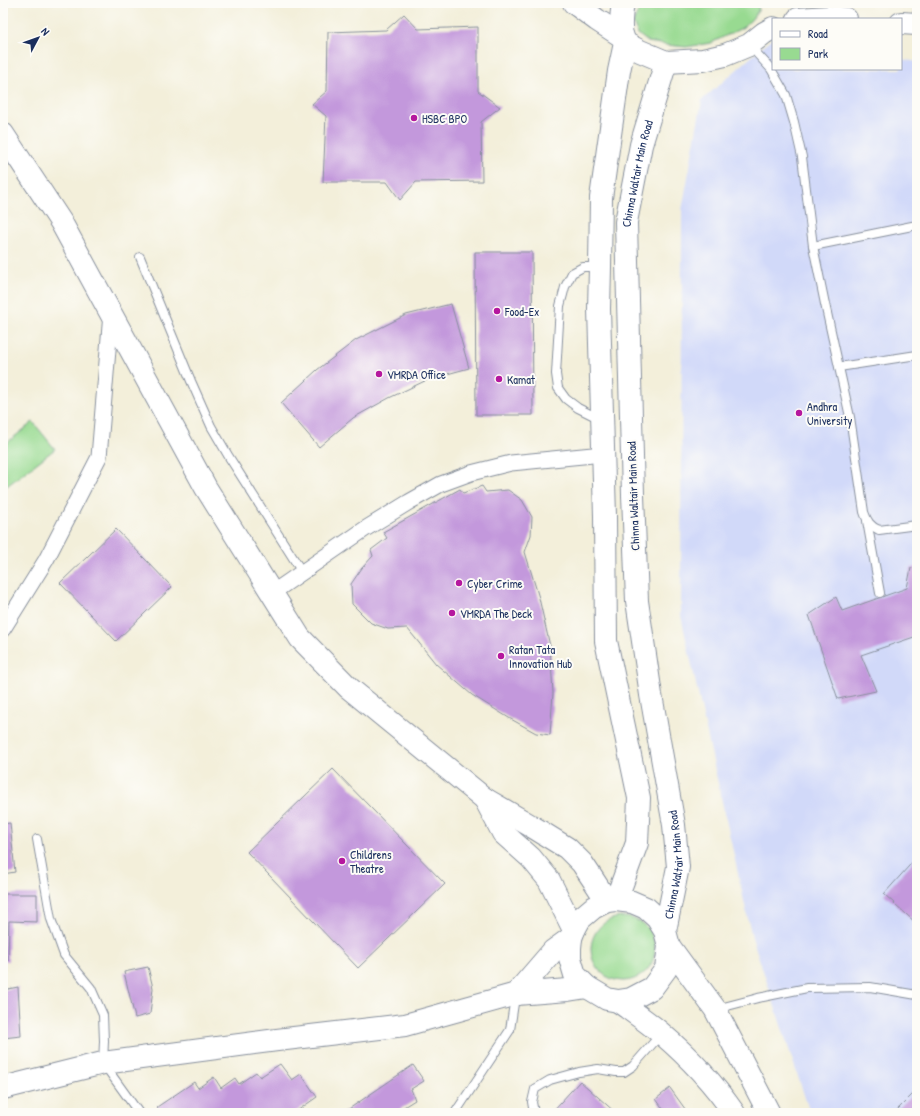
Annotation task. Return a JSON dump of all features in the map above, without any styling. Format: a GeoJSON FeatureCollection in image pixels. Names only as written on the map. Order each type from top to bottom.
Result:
{"type":"FeatureCollection","features":[{"type":"Feature","properties":{"kind":"street"},"geometry":{"type":"LineString","coordinates":[[574,3],[640,51],[666,62],[703,60],[725,55],[749,45],[772,29]]}},
{"type":"Feature","properties":{"kind":"street"},"geometry":{"type":"LineString","coordinates":[[612,901],[637,843],[639,798],[606,642],[605,516],[599,309],[601,198],[624,40],[621,17],[623,3]]}},
{"type":"Feature","properties":{"kind":"street"},"geometry":{"type":"LineString","coordinates":[[814,18],[838,18]]}},
{"type":"Feature","properties":{"kind":"street"},"geometry":{"type":"LineString","coordinates":[[902,23],[917,24]]}},
{"type":"Feature","properties":{"kind":"street","name":"Chinna Waltair Main Road"},"geometry":{"type":"LineString","coordinates":[[666,62],[641,145],[626,222],[637,601],[651,695],[674,825],[678,866],[667,939]]}},
{"type":"Feature","properties":{"kind":"street"},"geometry":{"type":"LineString","coordinates":[[3,134],[61,222],[206,488],[300,638],[349,688],[485,799],[567,848],[582,863],[594,881],[612,901]]}},
{"type":"Feature","properties":{"kind":"street"},"geometry":{"type":"LineString","coordinates":[[3,629],[46,560],[99,457],[111,313]]}},
{"type":"Feature","properties":{"kind":"street"},"geometry":{"type":"LineString","coordinates":[[272,593],[377,521],[441,484],[471,473],[511,463],[603,454]]}},
{"type":"Feature","properties":{"kind":"street"},"geometry":{"type":"LineString","coordinates":[[485,799],[504,833],[531,858],[549,880],[573,934]]}},
{"type":"Feature","properties":{"kind":"street"},"geometry":{"type":"LineString","coordinates":[[667,939],[666,969],[652,988],[631,999],[618,1001],[607,999],[586,987],[575,975],[570,958],[570,948],[573,934],[580,919],[593,908],[612,901],[632,902],[646,908],[657,918],[667,939],[715,1009],[769,1113]]}},
{"type":"Feature","properties":{"kind":"street"},"geometry":{"type":"LineString","coordinates":[[516,994],[553,950],[573,934]]}},
{"type":"Feature","properties":{"kind":"street"},"geometry":{"type":"LineString","coordinates":[[3,1088],[103,1063],[405,1025],[516,994],[586,987]]}},
{"type":"Feature","properties":{"kind":"street"},"geometry":{"type":"LineString","coordinates":[[618,1001],[662,1034],[696,1066],[734,1113]]}},
{"type":"Feature","properties":{"kind":"lane"},"geometry":{"type":"LineString","coordinates":[[749,45],[771,69],[786,95],[794,122],[802,157],[813,246],[850,417],[864,512],[880,592]]}},
{"type":"Feature","properties":{"kind":"lane"},"geometry":{"type":"LineString","coordinates":[[813,246],[917,225]]}},
{"type":"Feature","properties":{"kind":"lane"},"geometry":{"type":"LineString","coordinates":[[140,257],[211,426],[229,458],[302,572]]}},
{"type":"Feature","properties":{"kind":"lane"},"geometry":{"type":"LineString","coordinates":[[600,267],[583,267],[572,273],[565,287],[560,306],[556,374],[558,388],[566,399],[578,408],[602,420]]}},
{"type":"Feature","properties":{"kind":"lane"},"geometry":{"type":"LineString","coordinates":[[839,367],[917,355]]}},
{"type":"Feature","properties":{"kind":"lane"},"geometry":{"type":"LineString","coordinates":[[867,521],[874,528],[879,530],[917,525]]}},
{"type":"Feature","properties":{"kind":"lane"},"geometry":{"type":"LineString","coordinates":[[37,839],[51,919],[64,955],[91,988],[103,1015],[103,1063],[139,1113]]}},
{"type":"Feature","properties":{"kind":"lane"},"geometry":{"type":"LineString","coordinates":[[715,1009],[807,988],[870,986],[917,995]]}},
{"type":"Feature","properties":{"kind":"lane"},"geometry":{"type":"LineString","coordinates":[[455,1113],[510,1030],[516,994]]}},
{"type":"Feature","properties":{"kind":"lane"},"geometry":{"type":"LineString","coordinates":[[534,1113],[532,1102],[536,1089],[550,1080],[598,1069],[624,1072],[633,1066],[662,1034]]}},
{"type":"Feature","properties":{"kind":"shaded area","name":"Andhra University"},"geometry":{"type":"Polygon","coordinates":[[[772,39],[772,70],[902,70],[902,59],[917,62],[917,1113],[810,1113],[752,937],[681,616],[682,210],[702,100],[772,39]]]}},
{"type":"Feature","properties":{"kind":"green space"},"geometry":{"type":"Polygon","coordinates":[[[647,3],[759,3],[758,11],[742,28],[711,43],[686,47],[648,42],[638,34],[633,23],[639,9],[647,3]]]}},
{"type":"Feature","properties":{"kind":"green space"},"geometry":{"type":"Polygon","coordinates":[[[33,422],[55,449],[3,489],[3,446],[33,422]]]}},
{"type":"Feature","properties":{"kind":"green space"},"geometry":{"type":"Polygon","coordinates":[[[623,917],[641,923],[649,931],[655,949],[649,967],[641,975],[623,981],[605,975],[597,967],[591,949],[597,931],[605,923],[623,917]]]}},
{"type":"Feature","properties":{"kind":"building"},"geometry":{"type":"Polygon","coordinates":[[[404,14],[418,29],[478,27],[478,91],[500,107],[481,122],[482,181],[416,182],[400,200],[387,182],[323,182],[326,116],[312,104],[327,91],[328,32],[386,30],[404,14]]]}},
{"type":"Feature","properties":{"kind":"building"},"geometry":{"type":"Polygon","coordinates":[[[475,252],[532,252],[533,415],[476,415],[475,252]]]}},
{"type":"Feature","properties":{"kind":"building","name":"VMRDA Office"},"geometry":{"type":"Polygon","coordinates":[[[451,304],[469,368],[429,379],[389,398],[353,418],[319,447],[281,403],[317,370],[356,340],[406,315],[451,304]]]}},
{"type":"Feature","properties":{"kind":"building","name":"VMRDA The Deck"},"geometry":{"type":"Polygon","coordinates":[[[482,486],[486,492],[508,490],[522,500],[532,517],[531,535],[525,552],[539,598],[550,646],[553,693],[550,735],[536,733],[472,695],[436,664],[407,628],[388,629],[371,623],[352,604],[351,584],[362,568],[373,556],[371,550],[387,538],[383,532],[460,489],[463,493],[482,486]]]}},
{"type":"Feature","properties":{"kind":"building"},"geometry":{"type":"Polygon","coordinates":[[[116,529],[172,587],[116,641],[60,583],[116,529]]]}},
{"type":"Feature","properties":{"kind":"building"},"geometry":{"type":"Polygon","coordinates":[[[917,567],[917,636],[861,655],[876,691],[838,699],[809,615],[836,597],[842,611],[907,588],[911,568],[917,567]]]}},
{"type":"Feature","properties":{"kind":"building"},"geometry":{"type":"Polygon","coordinates":[[[333,769],[445,884],[358,968],[247,852],[333,769]]]}},
{"type":"Feature","properties":{"kind":"building"},"geometry":{"type":"Polygon","coordinates":[[[10,823],[15,872],[3,874],[3,824],[10,823]]]}},
{"type":"Feature","properties":{"kind":"building"},"geometry":{"type":"Polygon","coordinates":[[[917,857],[917,924],[884,894],[917,857]]]}},
{"type":"Feature","properties":{"kind":"building"},"geometry":{"type":"Polygon","coordinates":[[[3,894],[37,894],[37,922],[9,921],[8,961],[3,961],[3,894]]]}},
{"type":"Feature","properties":{"kind":"building"},"geometry":{"type":"Polygon","coordinates":[[[148,967],[153,988],[150,1014],[135,1018],[124,972],[148,967]]]}},
{"type":"Feature","properties":{"kind":"building"},"geometry":{"type":"Polygon","coordinates":[[[18,987],[21,1036],[3,1038],[3,990],[18,987]]]}},
{"type":"Feature","properties":{"kind":"building"},"geometry":{"type":"Polygon","coordinates":[[[280,1064],[292,1080],[301,1074],[317,1097],[294,1113],[161,1113],[157,1107],[194,1082],[198,1088],[214,1077],[221,1088],[235,1078],[239,1084],[256,1072],[260,1077],[280,1064]]]}},
{"type":"Feature","properties":{"kind":"building"},"geometry":{"type":"Polygon","coordinates":[[[413,1065],[424,1081],[411,1089],[415,1100],[394,1113],[343,1113],[413,1065]]]}},
{"type":"Feature","properties":{"kind":"building"},"geometry":{"type":"Polygon","coordinates":[[[580,1081],[616,1113],[551,1113],[580,1081]]]}},
{"type":"Feature","properties":{"kind":"building"},"geometry":{"type":"Polygon","coordinates":[[[670,1088],[688,1113],[666,1113],[656,1099],[670,1088]]]}},
{"type":"Feature","properties":{"kind":"building"},"geometry":{"type":"Polygon","coordinates":[[[917,1090],[917,1113],[894,1113],[917,1090]]]}},
{"type":"Feature","properties":{"kind":"place","name":"HSBC BPO"},"geometry":{"type":"Point","coordinates":[414,118]}},
{"type":"Feature","properties":{"kind":"place","name":"Food-Ex"},"geometry":{"type":"Point","coordinates":[497,311]}},
{"type":"Feature","properties":{"kind":"place","name":"VMRDA Office"},"geometry":{"type":"Point","coordinates":[379,374]}},
{"type":"Feature","properties":{"kind":"place","name":"Kamat"},"geometry":{"type":"Point","coordinates":[499,379]}},
{"type":"Feature","properties":{"kind":"place","name":"Andhra University"},"geometry":{"type":"Point","coordinates":[799,413]}},
{"type":"Feature","properties":{"kind":"place","name":"Cyber Crime"},"geometry":{"type":"Point","coordinates":[459,583]}},
{"type":"Feature","properties":{"kind":"place","name":"VMRDA The Deck"},"geometry":{"type":"Point","coordinates":[452,613]}},
{"type":"Feature","properties":{"kind":"place","name":"Ratan Tata Innovation Hub"},"geometry":{"type":"Point","coordinates":[501,656]}},
{"type":"Feature","properties":{"kind":"place","name":"Childrens Theatre"},"geometry":{"type":"Point","coordinates":[342,861]}}]}
